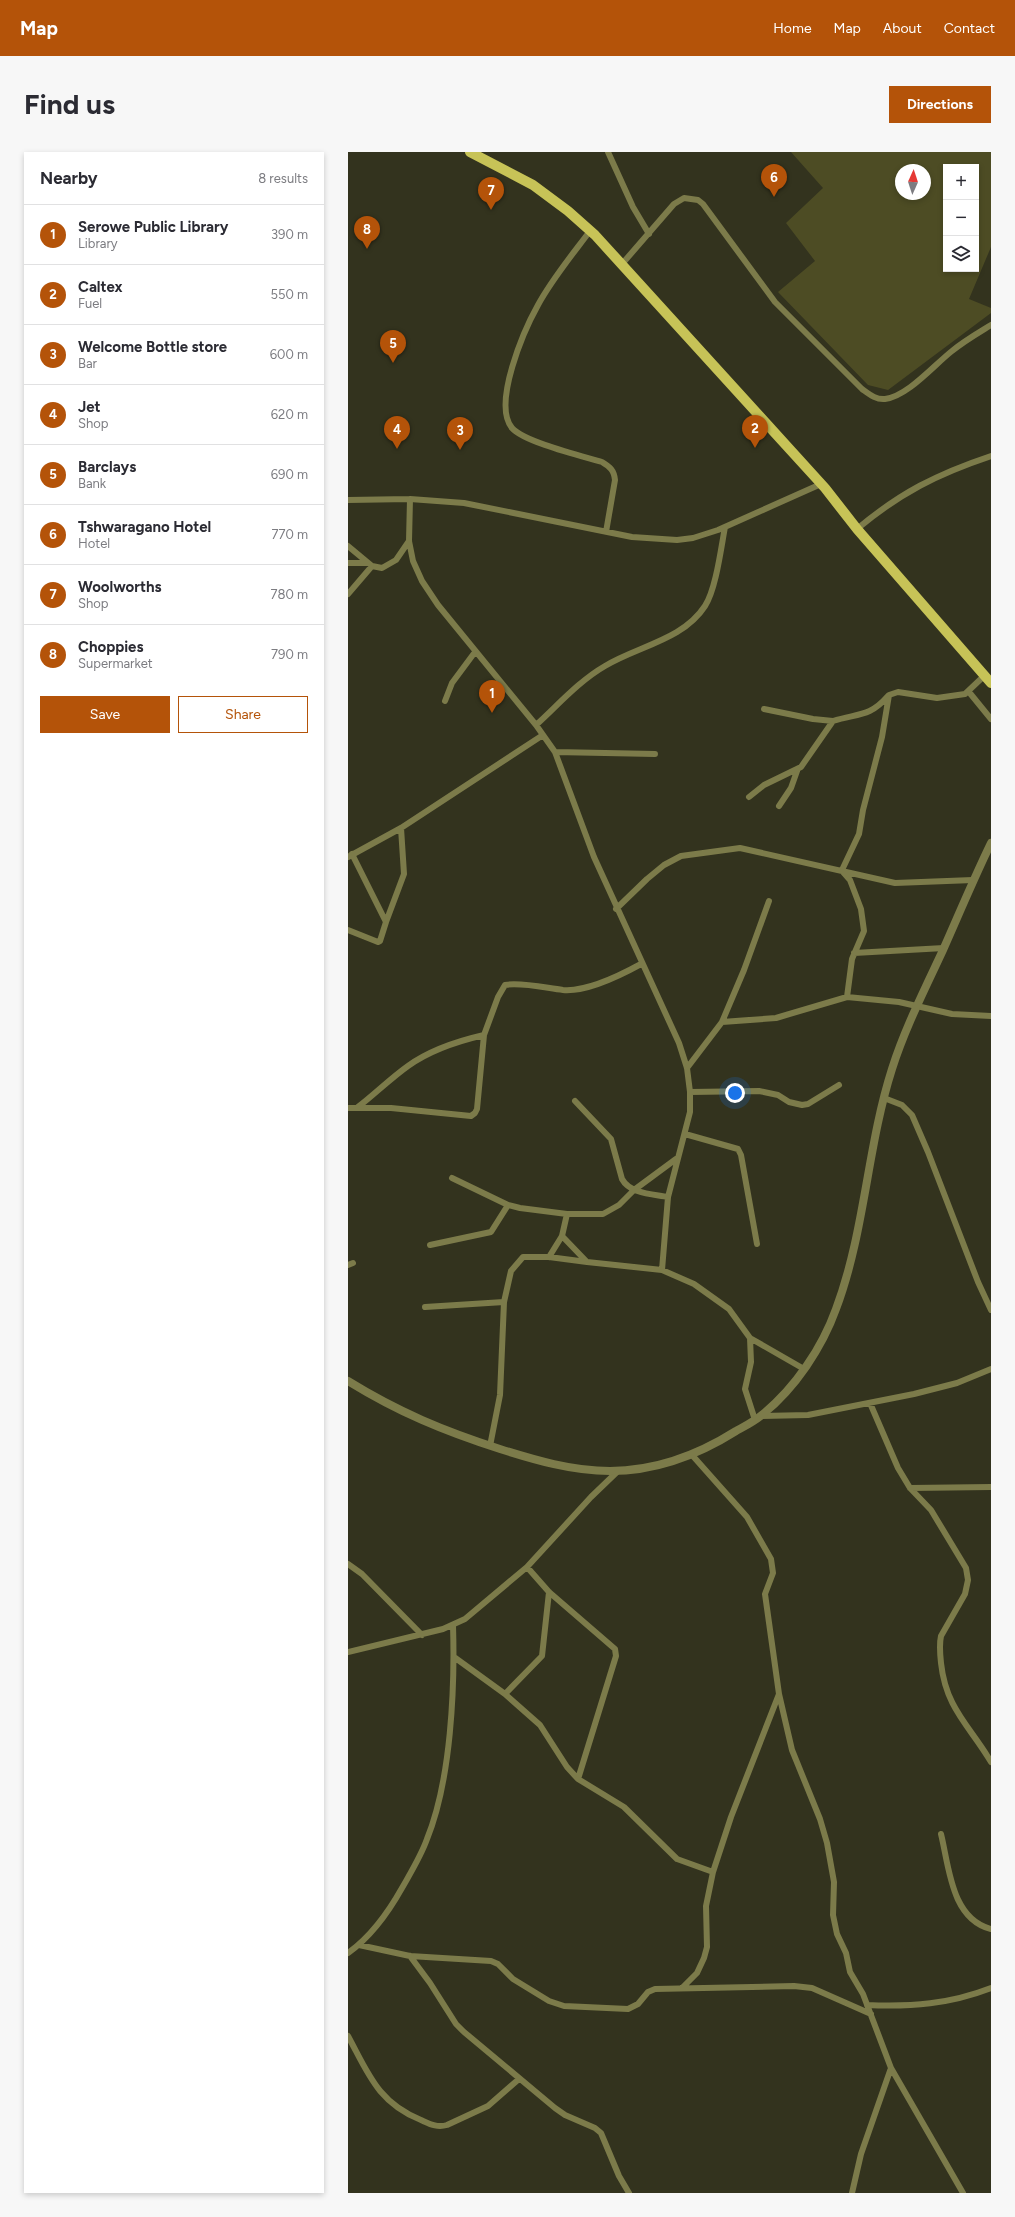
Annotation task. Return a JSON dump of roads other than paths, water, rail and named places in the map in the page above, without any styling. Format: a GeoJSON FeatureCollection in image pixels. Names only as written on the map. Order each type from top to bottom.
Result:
{"type":"FeatureCollection","features":[{"type":"Feature","properties":{"kind":"main road"},"geometry":{"type":"LineString","coordinates":[[470,152],[533,185],[568,211],[590,231],[622,264],[821,484],[857,529],[987,680]]}},
{"type":"Feature","properties":{"kind":"street"},"geometry":{"type":"LineString","coordinates":[[608,152],[633,207],[649,234]]}},
{"type":"Feature","properties":{"kind":"street"},"geometry":{"type":"LineString","coordinates":[[622,264],[674,204],[684,198],[698,200],[703,204],[775,302],[854,381],[873,397],[884,399],[896,396],[917,381],[953,350],[991,325]]}},
{"type":"Feature","properties":{"kind":"street"},"geometry":{"type":"LineString","coordinates":[[590,231],[550,285],[538,306],[517,356],[505,398],[505,411],[506,420],[520,436],[602,462],[611,468],[614,473],[615,480],[606,532]]}},
{"type":"Feature","properties":{"kind":"street"},"geometry":{"type":"LineString","coordinates":[[857,529],[886,504],[927,481],[991,456]]}},
{"type":"Feature","properties":{"kind":"street"},"geometry":{"type":"LineString","coordinates":[[348,500],[410,499],[464,503],[606,532],[659,540],[677,540],[693,538],[725,527],[821,484]]}},
{"type":"Feature","properties":{"kind":"street"},"geometry":{"type":"LineString","coordinates":[[410,499],[409,542],[413,561],[422,581],[475,652],[536,725],[555,752],[594,857],[616,909],[679,1043],[687,1068],[690,1092],[690,1112],[676,1160],[668,1197],[662,1270]]}},
{"type":"Feature","properties":{"kind":"street"},"geometry":{"type":"LineString","coordinates":[[536,725],[576,688],[604,666],[682,629],[695,620],[709,598],[725,527]]}},
{"type":"Feature","properties":{"kind":"street"},"geometry":{"type":"LineString","coordinates":[[348,563],[370,564],[382,568],[390,565],[396,560],[409,542]]}},
{"type":"Feature","properties":{"kind":"street"},"geometry":{"type":"LineString","coordinates":[[348,546],[370,564]]}},
{"type":"Feature","properties":{"kind":"street"},"geometry":{"type":"LineString","coordinates":[[348,594],[370,564]]}},
{"type":"Feature","properties":{"kind":"street"},"geometry":{"type":"LineString","coordinates":[[445,701],[452,683],[475,652]]}},
{"type":"Feature","properties":{"kind":"street"},"geometry":{"type":"LineString","coordinates":[[764,709],[813,719],[833,721],[866,714],[880,706],[889,695],[898,692],[937,698],[969,692],[987,680]]}},
{"type":"Feature","properties":{"kind":"street"},"geometry":{"type":"LineString","coordinates":[[969,692],[991,719]]}},
{"type":"Feature","properties":{"kind":"street"},"geometry":{"type":"LineString","coordinates":[[842,870],[859,834],[863,810],[882,737],[889,695]]}},
{"type":"Feature","properties":{"kind":"street"},"geometry":{"type":"LineString","coordinates":[[779,806],[791,788],[797,771],[833,721]]}},
{"type":"Feature","properties":{"kind":"street"},"geometry":{"type":"LineString","coordinates":[[386,922],[350,856],[401,828],[543,735]]}},
{"type":"Feature","properties":{"kind":"street"},"geometry":{"type":"LineString","coordinates":[[555,752],[655,754]]}},
{"type":"Feature","properties":{"kind":"street"},"geometry":{"type":"LineString","coordinates":[[749,797],[757,790],[777,778],[797,771]]}},
{"type":"Feature","properties":{"kind":"street"},"geometry":{"type":"LineString","coordinates":[[348,930],[378,942],[380,941],[404,874],[401,828]]}},
{"type":"Feature","properties":{"kind":"street"},"geometry":{"type":"LineString","coordinates":[[348,1382],[416,1419],[490,1446],[556,1464],[597,1470],[618,1471],[658,1465],[692,1455],[758,1418],[773,1406],[804,1369],[836,1312],[850,1266],[884,1098],[900,1047],[973,880],[991,843]]}},
{"type":"Feature","properties":{"kind":"street"},"geometry":{"type":"LineString","coordinates":[[616,909],[664,865],[686,855],[740,848],[895,883],[973,880]]}},
{"type":"Feature","properties":{"kind":"street"},"geometry":{"type":"LineString","coordinates":[[842,870],[852,885],[864,918],[864,931],[854,953],[850,968],[847,997]]}},
{"type":"Feature","properties":{"kind":"street"},"geometry":{"type":"LineString","coordinates":[[687,1068],[722,1022],[744,970],[769,901]]}},
{"type":"Feature","properties":{"kind":"street"},"geometry":{"type":"LineString","coordinates":[[854,953],[944,948]]}},
{"type":"Feature","properties":{"kind":"street"},"geometry":{"type":"LineString","coordinates":[[348,1108],[358,1107],[471,1116],[475,1113],[484,1035],[498,997],[505,985],[565,990],[581,989],[623,973],[641,964]]}},
{"type":"Feature","properties":{"kind":"street"},"geometry":{"type":"LineString","coordinates":[[722,1022],[776,1018],[847,997],[878,999],[952,1014],[991,1016]]}},
{"type":"Feature","properties":{"kind":"street"},"geometry":{"type":"LineString","coordinates":[[358,1107],[408,1066],[425,1056],[451,1044],[484,1035]]}},
{"type":"Feature","properties":{"kind":"street"},"geometry":{"type":"LineString","coordinates":[[690,1092],[759,1091],[778,1095],[789,1102],[802,1105],[808,1104],[839,1085]]}},
{"type":"Feature","properties":{"kind":"street"},"geometry":{"type":"LineString","coordinates":[[884,1098],[902,1105],[912,1116],[928,1152],[978,1282],[991,1310]]}},
{"type":"Feature","properties":{"kind":"street"},"geometry":{"type":"LineString","coordinates":[[575,1101],[607,1133],[611,1139],[622,1179],[626,1185],[634,1190],[668,1197]]}},
{"type":"Feature","properties":{"kind":"street"},"geometry":{"type":"LineString","coordinates":[[684,1134],[738,1149],[741,1156],[757,1244]]}},
{"type":"Feature","properties":{"kind":"street"},"geometry":{"type":"LineString","coordinates":[[452,1178],[508,1205],[528,1210],[567,1214],[603,1214],[619,1205],[634,1190],[676,1160]]}},
{"type":"Feature","properties":{"kind":"street"},"geometry":{"type":"LineString","coordinates":[[430,1245],[491,1232],[508,1205]]}},
{"type":"Feature","properties":{"kind":"street"},"geometry":{"type":"LineString","coordinates":[[548,1257],[562,1236],[567,1214]]}},
{"type":"Feature","properties":{"kind":"street"},"geometry":{"type":"LineString","coordinates":[[562,1236],[587,1262]]}},
{"type":"Feature","properties":{"kind":"street"},"geometry":{"type":"LineString","coordinates":[[490,1446],[500,1395],[504,1302],[511,1271],[519,1260],[527,1257],[548,1257],[662,1270],[694,1284],[710,1295],[729,1309],[750,1338],[804,1369]]}},
{"type":"Feature","properties":{"kind":"street"},"geometry":{"type":"LineString","coordinates":[[425,1307],[504,1302]]}},
{"type":"Feature","properties":{"kind":"street"},"geometry":{"type":"LineString","coordinates":[[750,1338],[751,1362],[745,1389],[758,1418]]}},
{"type":"Feature","properties":{"kind":"street"},"geometry":{"type":"LineString","coordinates":[[758,1418],[808,1415],[957,1383],[991,1370]]}},
{"type":"Feature","properties":{"kind":"street"},"geometry":{"type":"LineString","coordinates":[[870,1402],[898,1468],[910,1488],[931,1510],[966,1568],[968,1580],[964,1594],[940,1636],[942,1668],[946,1691],[952,1705],[988,1752],[991,1762]]}},
{"type":"Feature","properties":{"kind":"street"},"geometry":{"type":"LineString","coordinates":[[692,1455],[747,1517],[771,1559],[773,1573],[765,1594],[779,1694],[792,1750],[820,1819],[827,1843],[834,1882],[833,1915],[836,1929],[846,1953],[850,1972],[867,2005],[891,2068],[963,2193]]}},
{"type":"Feature","properties":{"kind":"street"},"geometry":{"type":"LineString","coordinates":[[348,1652],[422,1635],[454,1625],[476,1612],[527,1566],[591,1497],[618,1471]]}},
{"type":"Feature","properties":{"kind":"street"},"geometry":{"type":"LineString","coordinates":[[910,1488],[991,1487]]}},
{"type":"Feature","properties":{"kind":"street"},"geometry":{"type":"LineString","coordinates":[[348,1564],[362,1574],[422,1635]]}},
{"type":"Feature","properties":{"kind":"street"},"geometry":{"type":"LineString","coordinates":[[527,1566],[549,1592],[611,1645],[616,1656],[578,1778]]}},
{"type":"Feature","properties":{"kind":"street"},"geometry":{"type":"LineString","coordinates":[[505,1694],[542,1656],[549,1592]]}},
{"type":"Feature","properties":{"kind":"street"},"geometry":{"type":"LineString","coordinates":[[348,1953],[359,1945],[381,1922],[428,1838],[442,1788],[445,1769],[454,1657],[454,1625]]}},
{"type":"Feature","properties":{"kind":"street"},"geometry":{"type":"LineString","coordinates":[[454,1657],[505,1694],[540,1725],[567,1767],[578,1778],[624,1807],[677,1859],[713,1872]]}},
{"type":"Feature","properties":{"kind":"street"},"geometry":{"type":"LineString","coordinates":[[683,1987],[696,1973],[706,1952],[706,1906],[713,1872],[731,1817],[779,1694]]}},
{"type":"Feature","properties":{"kind":"street"},"geometry":{"type":"LineString","coordinates":[[941,1834],[950,1884],[954,1893],[970,1916],[980,1925],[991,1929]]}},
{"type":"Feature","properties":{"kind":"street"},"geometry":{"type":"LineString","coordinates":[[359,1945],[410,1956],[491,1961],[498,1964],[513,1979],[549,2001],[564,2006],[628,2009],[638,2004],[648,1992],[655,1988],[770,1986],[812,1988],[870,2014]]}},
{"type":"Feature","properties":{"kind":"street"},"geometry":{"type":"LineString","coordinates":[[410,1956],[434,1988],[456,2024],[519,2079],[565,2115],[595,2128],[601,2133],[618,2176],[629,2193]]}},
{"type":"Feature","properties":{"kind":"street"},"geometry":{"type":"LineString","coordinates":[[867,2005],[898,2006],[945,2002],[991,1988]]}},
{"type":"Feature","properties":{"kind":"street"},"geometry":{"type":"LineString","coordinates":[[348,2036],[379,2091],[390,2103],[412,2117],[441,2127],[447,2126],[488,2106],[519,2079]]}},
{"type":"Feature","properties":{"kind":"street"},"geometry":{"type":"LineString","coordinates":[[852,2193],[861,2154],[891,2068]]}},
{"type":"Feature","properties":{"kind":"place","name":"Tshwaragano Hotel"},"geometry":{"type":"Point","coordinates":[774,197]}},
{"type":"Feature","properties":{"kind":"place","name":"Woolworths"},"geometry":{"type":"Point","coordinates":[491,210]}},
{"type":"Feature","properties":{"kind":"place","name":"Choppies"},"geometry":{"type":"Point","coordinates":[367,249]}},
{"type":"Feature","properties":{"kind":"place","name":"Barclays"},"geometry":{"type":"Point","coordinates":[393,363]}},
{"type":"Feature","properties":{"kind":"place","name":"Caltex"},"geometry":{"type":"Point","coordinates":[755,448]}},
{"type":"Feature","properties":{"kind":"place","name":"Jet"},"geometry":{"type":"Point","coordinates":[397,449]}},
{"type":"Feature","properties":{"kind":"place","name":"Welcome Bottle store"},"geometry":{"type":"Point","coordinates":[460,450]}},
{"type":"Feature","properties":{"kind":"place","name":"Serowe Public Library"},"geometry":{"type":"Point","coordinates":[492,713]}}]}
